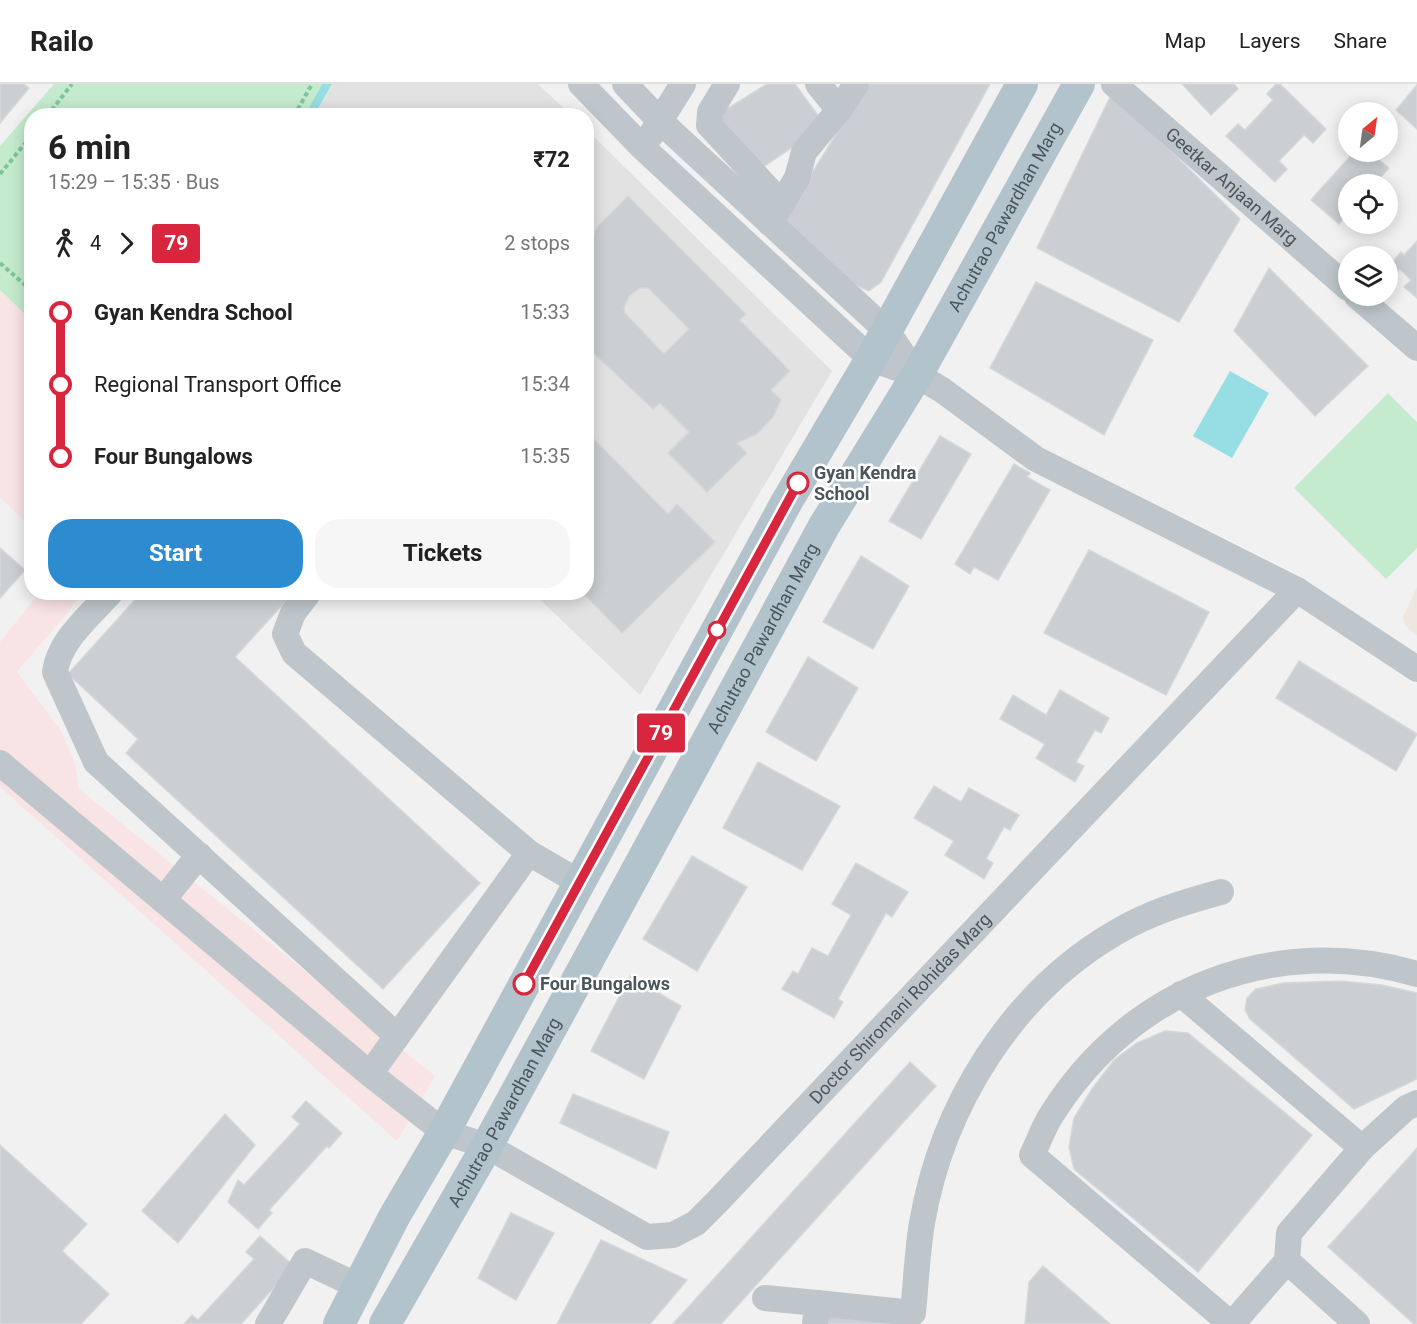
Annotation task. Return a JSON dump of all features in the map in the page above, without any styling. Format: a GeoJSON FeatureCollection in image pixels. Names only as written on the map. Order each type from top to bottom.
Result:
{"type":"FeatureCollection","features":[{"type":"Feature","properties":{"kind":"main road"},"geometry":{"type":"LineString","coordinates":[[339,1324],[394,1217],[444,1132],[786,503],[871,360],[1022,84]]}},
{"type":"Feature","properties":{"kind":"main road","name":"Achutrao Pawardhan Marg"},"geometry":{"type":"LineString","coordinates":[[385,1324],[487,1146],[824,526],[917,375],[1079,84]]}},
{"type":"Feature","properties":{"kind":"street"},"geometry":{"type":"LineString","coordinates":[[581,84],[642,147],[871,360],[917,375],[942,390],[1036,459],[1297,590],[1417,669]]}},
{"type":"Feature","properties":{"kind":"street"},"geometry":{"type":"LineString","coordinates":[[625,84],[661,122],[776,213]]}},
{"type":"Feature","properties":{"kind":"street"},"geometry":{"type":"LineString","coordinates":[[642,147],[661,122],[683,84]]}},
{"type":"Feature","properties":{"kind":"street"},"geometry":{"type":"LineString","coordinates":[[727,84],[710,112],[709,125],[776,213],[887,331],[917,375]]}},
{"type":"Feature","properties":{"kind":"street"},"geometry":{"type":"LineString","coordinates":[[818,84],[839,110]]}},
{"type":"Feature","properties":{"kind":"street"},"geometry":{"type":"LineString","coordinates":[[776,213],[797,178],[804,152],[839,110],[856,84]]}},
{"type":"Feature","properties":{"kind":"street","name":"Geetkar Anjaan Marg"},"geometry":{"type":"LineString","coordinates":[[1114,84],[1338,279]]}},
{"type":"Feature","properties":{"kind":"street"},"geometry":{"type":"LineString","coordinates":[[1369,306],[1417,348]]}},
{"type":"Feature","properties":{"kind":"street","name":"Doctor Shiromani Rohidas Marg"},"geometry":{"type":"LineString","coordinates":[[444,1132],[487,1146],[647,1237],[673,1235],[696,1222],[1297,590]]}},
{"type":"Feature","properties":{"kind":"street"},"geometry":{"type":"LineString","coordinates":[[104,600],[63,646],[57,658],[55,672],[96,762],[397,1036]]}},
{"type":"Feature","properties":{"kind":"street"},"geometry":{"type":"LineString","coordinates":[[303,600],[293,613],[285,634],[294,652],[529,853],[579,882]]}},
{"type":"Feature","properties":{"kind":"street"},"geometry":{"type":"LineString","coordinates":[[0,763],[370,1074],[444,1132]]}},
{"type":"Feature","properties":{"kind":"street"},"geometry":{"type":"LineString","coordinates":[[370,1074],[529,853]]}},
{"type":"Feature","properties":{"kind":"street"},"geometry":{"type":"LineString","coordinates":[[163,900],[199,855]]}},
{"type":"Feature","properties":{"kind":"street"},"geometry":{"type":"LineString","coordinates":[[765,1298],[816,1314],[913,1313],[922,1223],[932,1182],[945,1143],[962,1104],[996,1042],[1021,1010],[1048,982],[1078,957],[1141,919],[1179,904],[1221,892]]}},
{"type":"Feature","properties":{"kind":"street"},"geometry":{"type":"LineString","coordinates":[[1417,974],[1390,966],[1342,960],[1301,961],[1251,968],[1200,985],[1128,1027],[1101,1052],[1075,1081],[1051,1115],[1032,1155],[1232,1324],[1287,1261],[1289,1233],[1362,1148],[1406,1108],[1417,1103]]}},
{"type":"Feature","properties":{"kind":"street"},"geometry":{"type":"LineString","coordinates":[[1181,994],[1362,1148]]}},
{"type":"Feature","properties":{"kind":"street"},"geometry":{"type":"LineString","coordinates":[[268,1324],[305,1261],[358,1286]]}},
{"type":"Feature","properties":{"kind":"street"},"geometry":{"type":"LineString","coordinates":[[1287,1261],[1357,1324]]}},
{"type":"Feature","properties":{"kind":"path"},"geometry":{"type":"LineString","coordinates":[[53,108],[72,84]]}},
{"type":"Feature","properties":{"kind":"path"},"geometry":{"type":"LineString","coordinates":[[298,108],[312,84]]}},
{"type":"Feature","properties":{"kind":"path"},"geometry":{"type":"LineString","coordinates":[[0,174],[24,145]]}},
{"type":"Feature","properties":{"kind":"path"},"geometry":{"type":"LineString","coordinates":[[0,263],[24,284]]}},
{"type":"Feature","properties":{"kind":"shaded area"},"geometry":{"type":"Polygon","coordinates":[[[333,84],[538,84],[564,108],[320,108],[333,84]]]}},
{"type":"Feature","properties":{"kind":"shaded area"},"geometry":{"type":"Polygon","coordinates":[[[594,137],[832,371],[640,695],[540,600],[594,600],[594,137]]]}},
{"type":"Feature","properties":{"kind":"shaded area"},"geometry":{"type":"Polygon","coordinates":[[[0,290],[24,313],[24,520],[0,497],[0,290]]]}},
{"type":"Feature","properties":{"kind":"shaded area"},"geometry":{"type":"Polygon","coordinates":[[[1417,587],[1417,635],[1405,626],[1403,617],[1417,587]]]}},
{"type":"Feature","properties":{"kind":"shaded area"},"geometry":{"type":"Polygon","coordinates":[[[33,600],[78,600],[17,672],[61,731],[75,763],[79,789],[435,1076],[397,1141],[0,787],[0,642],[33,600]]]}},
{"type":"Feature","properties":{"kind":"green space"},"geometry":{"type":"Polygon","coordinates":[[[54,84],[333,84],[319,108],[33,108],[54,84]]]}},
{"type":"Feature","properties":{"kind":"green space"},"geometry":{"type":"Polygon","coordinates":[[[24,118],[24,313],[0,290],[0,146],[24,118]]]}},
{"type":"Feature","properties":{"kind":"green space"},"geometry":{"type":"Polygon","coordinates":[[[1388,393],[1417,422],[1417,548],[1386,579],[1294,488],[1388,393]]]}},
{"type":"Feature","properties":{"kind":"water"},"geometry":{"type":"Polygon","coordinates":[[[1230,371],[1269,393],[1232,458],[1193,436],[1230,371]]]}},
{"type":"Feature","properties":{"kind":"building"},"geometry":{"type":"Polygon","coordinates":[[[0,84],[24,84],[29,88],[0,123],[0,84]]]}},
{"type":"Feature","properties":{"kind":"building"},"geometry":{"type":"Polygon","coordinates":[[[767,84],[795,84],[825,125],[759,170],[717,115],[767,84]]]}},
{"type":"Feature","properties":{"kind":"building"},"geometry":{"type":"Polygon","coordinates":[[[867,84],[990,84],[881,282],[869,291],[856,285],[780,225],[867,84]]]}},
{"type":"Feature","properties":{"kind":"building"},"geometry":{"type":"Polygon","coordinates":[[[1182,84],[1234,84],[1238,89],[1211,115],[1182,84]]]}},
{"type":"Feature","properties":{"kind":"building"},"geometry":{"type":"Polygon","coordinates":[[[1276,84],[1280,84],[1326,129],[1313,143],[1304,135],[1279,161],[1287,169],[1275,182],[1226,136],[1238,124],[1245,130],[1273,100],[1267,94],[1276,84]]]}},
{"type":"Feature","properties":{"kind":"building"},"geometry":{"type":"Polygon","coordinates":[[[1417,85],[1417,129],[1398,112],[1398,108],[1417,85]]]}},
{"type":"Feature","properties":{"kind":"building"},"geometry":{"type":"Polygon","coordinates":[[[1112,93],[1240,219],[1179,322],[1037,248],[1112,93]]]}},
{"type":"Feature","properties":{"kind":"building"},"geometry":{"type":"Polygon","coordinates":[[[1345,162],[1382,162],[1389,168],[1383,174],[1338,174],[1338,223],[1311,200],[1345,162]]]}},
{"type":"Feature","properties":{"kind":"building"},"geometry":{"type":"Polygon","coordinates":[[[628,196],[746,314],[740,320],[790,371],[771,390],[781,400],[773,417],[757,434],[737,443],[747,453],[707,492],[668,453],[689,432],[660,403],[653,409],[594,354],[594,234],[598,226],[628,196]],[[640,288],[629,296],[624,308],[625,313],[664,354],[689,329],[648,288],[640,288]]]}},
{"type":"Feature","properties":{"kind":"building"},"geometry":{"type":"Polygon","coordinates":[[[1417,241],[1417,298],[1404,287],[1411,280],[1400,269],[1398,271],[1398,255],[1401,252],[1404,255],[1417,241]]]}},
{"type":"Feature","properties":{"kind":"building"},"geometry":{"type":"Polygon","coordinates":[[[1269,268],[1368,366],[1315,416],[1234,331],[1269,268]]]}},
{"type":"Feature","properties":{"kind":"building"},"geometry":{"type":"Polygon","coordinates":[[[1036,282],[1153,340],[1104,435],[990,368],[1036,282]]]}},
{"type":"Feature","properties":{"kind":"building"},"geometry":{"type":"Polygon","coordinates":[[[940,436],[971,454],[921,539],[889,521],[940,436]]]}},
{"type":"Feature","properties":{"kind":"building"},"geometry":{"type":"Polygon","coordinates":[[[594,439],[668,514],[677,504],[715,542],[622,633],[590,600],[594,600],[594,439]]]}},
{"type":"Feature","properties":{"kind":"building"},"geometry":{"type":"Polygon","coordinates":[[[1014,464],[1030,473],[1027,477],[1050,490],[998,580],[974,567],[970,574],[955,564],[1014,464]]]}},
{"type":"Feature","properties":{"kind":"building"},"geometry":{"type":"Polygon","coordinates":[[[0,548],[24,571],[0,598],[0,548]]]}},
{"type":"Feature","properties":{"kind":"building"},"geometry":{"type":"Polygon","coordinates":[[[1089,550],[1209,612],[1166,695],[1044,633],[1089,550]]]}},
{"type":"Feature","properties":{"kind":"building"},"geometry":{"type":"Polygon","coordinates":[[[861,556],[909,586],[873,649],[823,622],[861,556]]]}},
{"type":"Feature","properties":{"kind":"building"},"geometry":{"type":"Polygon","coordinates":[[[135,600],[287,600],[235,657],[480,883],[383,989],[126,753],[138,739],[68,674],[135,600]]]}},
{"type":"Feature","properties":{"kind":"building"},"geometry":{"type":"Polygon","coordinates":[[[808,657],[858,688],[816,761],[766,732],[808,657]]]}},
{"type":"Feature","properties":{"kind":"building"},"geometry":{"type":"Polygon","coordinates":[[[1299,661],[1417,734],[1396,771],[1276,698],[1299,661]]]}},
{"type":"Feature","properties":{"kind":"building"},"geometry":{"type":"Polygon","coordinates":[[[1060,690],[1109,718],[1101,733],[1095,730],[1076,762],[1084,766],[1075,782],[1036,758],[1045,744],[1000,719],[1013,695],[1046,715],[1060,690]]]}},
{"type":"Feature","properties":{"kind":"building"},"geometry":{"type":"Polygon","coordinates":[[[758,762],[840,806],[802,870],[723,828],[758,762]]]}},
{"type":"Feature","properties":{"kind":"building"},"geometry":{"type":"Polygon","coordinates":[[[934,786],[961,802],[969,788],[1019,815],[1010,830],[1004,827],[986,859],[993,863],[984,879],[945,855],[954,841],[914,818],[934,786]]]}},
{"type":"Feature","properties":{"kind":"building"},"geometry":{"type":"Polygon","coordinates":[[[692,856],[747,887],[697,971],[643,939],[692,856]]]}},
{"type":"Feature","properties":{"kind":"building"},"geometry":{"type":"Polygon","coordinates":[[[856,863],[908,892],[892,917],[886,913],[838,999],[843,1002],[834,1018],[782,989],[793,971],[798,974],[812,948],[828,956],[851,915],[832,904],[856,863]]]}},
{"type":"Feature","properties":{"kind":"building"},"geometry":{"type":"Polygon","coordinates":[[[630,976],[681,1006],[644,1079],[591,1051],[630,976]]]}},
{"type":"Feature","properties":{"kind":"building"},"geometry":{"type":"Polygon","coordinates":[[[1340,981],[1382,985],[1417,993],[1417,1079],[1354,1109],[1250,1019],[1245,1010],[1247,998],[1256,989],[1283,983],[1340,981]]]}},
{"type":"Feature","properties":{"kind":"building"},"geometry":{"type":"Polygon","coordinates":[[[1165,1031],[1188,1033],[1312,1135],[1198,1272],[1074,1169],[1069,1147],[1074,1118],[1114,1060],[1137,1043],[1165,1031]]]}},
{"type":"Feature","properties":{"kind":"building"},"geometry":{"type":"Polygon","coordinates":[[[910,1062],[936,1086],[721,1324],[673,1324],[910,1062]]]}},
{"type":"Feature","properties":{"kind":"building"},"geometry":{"type":"Polygon","coordinates":[[[573,1094],[669,1132],[656,1169],[560,1123],[573,1094]]]}},
{"type":"Feature","properties":{"kind":"building"},"geometry":{"type":"Polygon","coordinates":[[[306,1101],[342,1133],[329,1148],[327,1146],[269,1210],[272,1213],[258,1229],[228,1202],[238,1180],[244,1185],[300,1124],[292,1117],[306,1101]]]}},
{"type":"Feature","properties":{"kind":"building"},"geometry":{"type":"Polygon","coordinates":[[[225,1114],[255,1145],[178,1243],[142,1211],[225,1114]]]}},
{"type":"Feature","properties":{"kind":"building"},"geometry":{"type":"Polygon","coordinates":[[[0,1145],[87,1224],[62,1251],[109,1294],[81,1324],[0,1324],[0,1145]]]}},
{"type":"Feature","properties":{"kind":"building"},"geometry":{"type":"Polygon","coordinates":[[[1417,1148],[1417,1324],[1414,1324],[1328,1247],[1417,1148]]]}},
{"type":"Feature","properties":{"kind":"building"},"geometry":{"type":"Polygon","coordinates":[[[511,1213],[554,1233],[516,1300],[478,1278],[511,1213]]]}},
{"type":"Feature","properties":{"kind":"building"},"geometry":{"type":"Polygon","coordinates":[[[260,1236],[296,1268],[281,1280],[241,1324],[184,1324],[192,1315],[198,1320],[254,1259],[246,1252],[260,1236]]]}},
{"type":"Feature","properties":{"kind":"building"},"geometry":{"type":"Polygon","coordinates":[[[601,1240],[687,1280],[650,1324],[557,1324],[601,1240]]]}},
{"type":"Feature","properties":{"kind":"building"},"geometry":{"type":"Polygon","coordinates":[[[1043,1266],[1110,1324],[1025,1324],[1029,1282],[1043,1266]]]}},
{"type":"Feature","properties":{"kind":"building"},"geometry":{"type":"Polygon","coordinates":[[[826,1313],[902,1324],[825,1324],[826,1313]]]}},
{"type":"Feature","properties":{"kind":"waterway"},"geometry":{"type":"LineString","coordinates":[[314,108],[327,84]]}},
{"type":"Feature","properties":{"kind":"bus line","name":"79"},"geometry":{"type":"LineString","coordinates":[[524,984],[798,483]]}},
{"type":"Feature","properties":{"kind":"place","name":"Gyan Kendra School"},"geometry":{"type":"Point","coordinates":[798,483]}},
{"type":"Feature","properties":{"kind":"place","name":"Four Bungalows"},"geometry":{"type":"Point","coordinates":[524,984]}}]}
